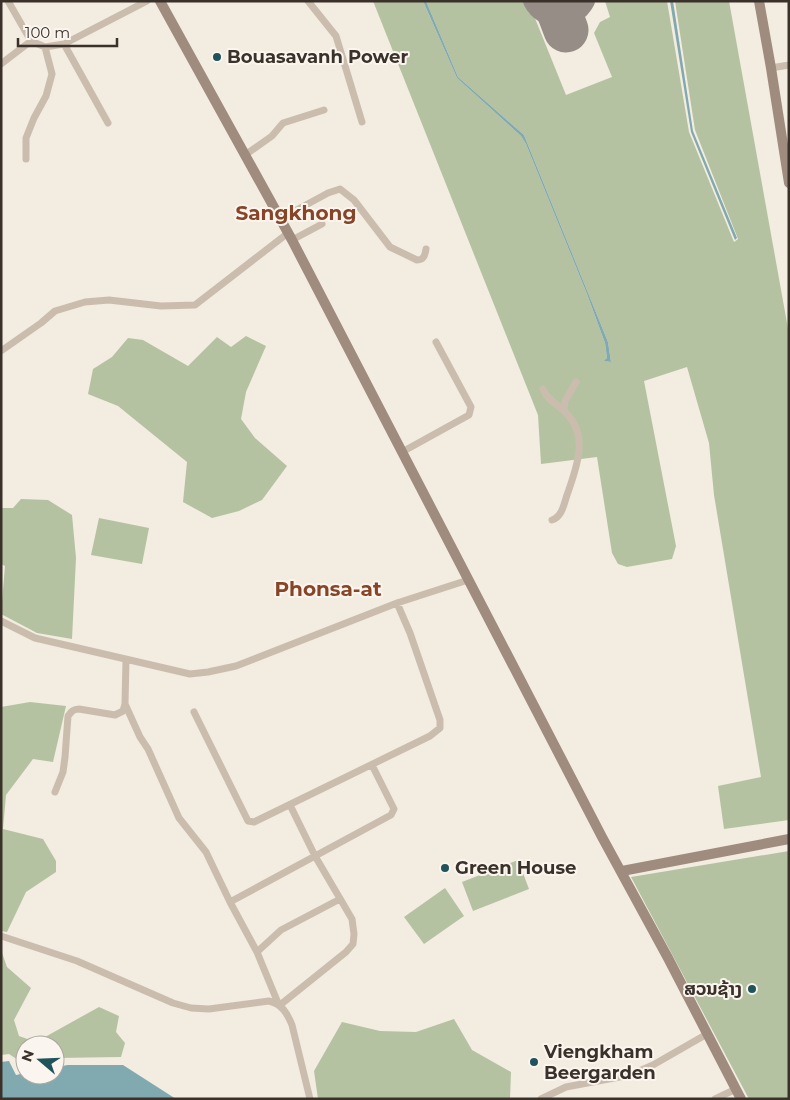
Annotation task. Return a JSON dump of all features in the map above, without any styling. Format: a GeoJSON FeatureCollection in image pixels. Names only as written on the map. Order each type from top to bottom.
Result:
{"type":"FeatureCollection","features":[{"type":"Feature","properties":{"kind":"main road"},"geometry":{"type":"LineString","coordinates":[[160,1],[290,236],[468,580],[739,1094]]}},
{"type":"Feature","properties":{"kind":"main road"},"geometry":{"type":"LineString","coordinates":[[759,1],[789,183]]}},
{"type":"Feature","properties":{"kind":"main road"},"geometry":{"type":"LineString","coordinates":[[622,871],[789,839]]}},
{"type":"Feature","properties":{"kind":"street"},"geometry":{"type":"LineString","coordinates":[[8,1],[31,41],[45,47],[64,44],[147,1]]}},
{"type":"Feature","properties":{"kind":"street"},"geometry":{"type":"LineString","coordinates":[[308,1],[336,36],[362,122]]}},
{"type":"Feature","properties":{"kind":"street"},"geometry":{"type":"LineString","coordinates":[[1,64],[31,41]]}},
{"type":"Feature","properties":{"kind":"street"},"geometry":{"type":"LineString","coordinates":[[64,44],[108,123]]}},
{"type":"Feature","properties":{"kind":"street"},"geometry":{"type":"LineString","coordinates":[[26,159],[26,138],[46,96],[52,74],[45,47]]}},
{"type":"Feature","properties":{"kind":"street"},"geometry":{"type":"LineString","coordinates":[[771,68],[789,65]]}},
{"type":"Feature","properties":{"kind":"street"},"geometry":{"type":"LineString","coordinates":[[245,155],[272,136],[283,123],[324,110]]}},
{"type":"Feature","properties":{"kind":"street"},"geometry":{"type":"LineString","coordinates":[[280,219],[338,189],[354,200],[390,247],[417,260],[424,258],[426,249]]}},
{"type":"Feature","properties":{"kind":"street"},"geometry":{"type":"LineString","coordinates":[[1,351],[42,323],[55,311],[85,302],[109,300],[161,306],[194,305],[290,236],[322,224]]}},
{"type":"Feature","properties":{"kind":"street"},"geometry":{"type":"LineString","coordinates":[[402,452],[458,422],[469,415],[470,412],[471,407],[436,342]]}},
{"type":"Feature","properties":{"kind":"street"},"geometry":{"type":"LineString","coordinates":[[564,411],[565,401],[576,382]]}},
{"type":"Feature","properties":{"kind":"street"},"geometry":{"type":"LineString","coordinates":[[543,389],[545,396],[564,411],[573,422],[579,435],[580,447],[576,470],[561,512],[556,519],[552,520]]}},
{"type":"Feature","properties":{"kind":"street"},"geometry":{"type":"LineString","coordinates":[[1,621],[35,638],[190,674],[236,666],[397,603],[468,580]]}},
{"type":"Feature","properties":{"kind":"street"},"geometry":{"type":"LineString","coordinates":[[194,712],[248,821],[254,822],[430,736],[437,732],[440,724],[410,633],[397,603]]}},
{"type":"Feature","properties":{"kind":"street"},"geometry":{"type":"LineString","coordinates":[[55,792],[62,772],[68,716],[75,709],[115,715],[123,711],[125,704],[126,659]]}},
{"type":"Feature","properties":{"kind":"street"},"geometry":{"type":"LineString","coordinates":[[125,704],[140,737],[148,749],[179,818],[206,852],[257,952],[279,1004],[292,1024],[310,1099]]}},
{"type":"Feature","properties":{"kind":"street"},"geometry":{"type":"LineString","coordinates":[[230,902],[394,813],[394,809],[372,765]]}},
{"type":"Feature","properties":{"kind":"street"},"geometry":{"type":"LineString","coordinates":[[279,1004],[346,952],[353,944],[354,934],[352,919],[315,856],[290,805]]}},
{"type":"Feature","properties":{"kind":"street"},"geometry":{"type":"LineString","coordinates":[[257,952],[281,930],[340,899]]}},
{"type":"Feature","properties":{"kind":"street"},"geometry":{"type":"LineString","coordinates":[[1,936],[77,961],[173,1003],[191,1008],[209,1009],[269,1001],[279,1004]]}},
{"type":"Feature","properties":{"kind":"street"},"geometry":{"type":"LineString","coordinates":[[541,1099],[566,1087],[630,1075],[653,1065],[707,1034]]}},
{"type":"Feature","properties":{"kind":"street"},"geometry":{"type":"LineString","coordinates":[[714,1099],[739,1094]]}},
{"type":"Feature","properties":{"kind":"green space"},"geometry":{"type":"Polygon","coordinates":[[[373,1],[423,1],[457,78],[521,136],[526,144],[587,294],[605,343],[607,358],[605,361],[611,362],[608,342],[524,135],[458,77],[426,1],[528,1],[566,95],[612,77],[594,33],[600,22],[610,17],[605,1],[667,1],[689,132],[734,242],[738,239],[695,130],[675,1],[729,1],[789,334],[789,820],[724,829],[718,786],[761,777],[714,495],[709,443],[687,367],[644,381],[676,546],[672,559],[627,567],[618,564],[612,553],[597,457],[541,464],[538,415],[373,1]]]}},
{"type":"Feature","properties":{"kind":"green space"},"geometry":{"type":"Polygon","coordinates":[[[246,336],[266,346],[246,392],[241,419],[255,438],[287,466],[262,500],[239,511],[212,518],[183,502],[187,462],[118,406],[88,394],[93,369],[112,357],[128,338],[143,340],[188,366],[217,337],[231,347],[246,336]]]}},
{"type":"Feature","properties":{"kind":"green space"},"geometry":{"type":"Polygon","coordinates":[[[21,499],[48,500],[72,515],[76,558],[72,639],[37,633],[1,614],[5,566],[1,564],[1,508],[13,508],[21,499]]]}},
{"type":"Feature","properties":{"kind":"green space"},"geometry":{"type":"Polygon","coordinates":[[[99,518],[149,528],[142,564],[91,555],[99,518]]]}},
{"type":"Feature","properties":{"kind":"green space"},"geometry":{"type":"Polygon","coordinates":[[[30,702],[66,706],[53,762],[33,759],[6,795],[3,829],[43,839],[56,861],[56,872],[26,892],[7,932],[1,931],[1,707],[30,702]]]}},
{"type":"Feature","properties":{"kind":"green space"},"geometry":{"type":"Polygon","coordinates":[[[789,851],[789,1099],[749,1099],[631,877],[789,851]]]}},
{"type":"Feature","properties":{"kind":"green space"},"geometry":{"type":"Polygon","coordinates":[[[518,860],[529,889],[473,911],[462,882],[518,860]]]}},
{"type":"Feature","properties":{"kind":"green space"},"geometry":{"type":"Polygon","coordinates":[[[445,888],[464,916],[424,944],[404,917],[445,888]]]}},
{"type":"Feature","properties":{"kind":"green space"},"geometry":{"type":"Polygon","coordinates":[[[1,950],[7,967],[31,988],[14,1020],[19,1035],[15,1035],[15,1058],[9,1054],[1,1055],[1,950]]]}},
{"type":"Feature","properties":{"kind":"green space"},"geometry":{"type":"Polygon","coordinates":[[[99,1007],[119,1016],[116,1032],[125,1043],[121,1057],[65,1058],[65,1035],[49,1035],[99,1007]]]}},
{"type":"Feature","properties":{"kind":"green space"},"geometry":{"type":"Polygon","coordinates":[[[454,1019],[472,1050],[511,1072],[510,1099],[318,1099],[314,1071],[342,1022],[380,1031],[416,1032],[454,1019]]]}},
{"type":"Feature","properties":{"kind":"water"},"geometry":{"type":"Polygon","coordinates":[[[423,1],[426,1],[458,77],[524,135],[608,342],[611,362],[604,361],[607,358],[605,343],[526,144],[521,136],[457,78],[423,1]]]}},
{"type":"Feature","properties":{"kind":"water"},"geometry":{"type":"Polygon","coordinates":[[[670,1],[673,1],[693,131],[737,238],[735,240],[691,132],[670,1]]]}},
{"type":"Feature","properties":{"kind":"water"},"geometry":{"type":"Polygon","coordinates":[[[9,1061],[15,1073],[15,1085],[65,1085],[65,1065],[123,1065],[176,1099],[1,1099],[1,1062],[9,1061]]]}},
{"type":"Feature","properties":{"kind":"taxiway"},"geometry":{"type":"LineString","coordinates":[[532,1],[537,9],[544,14],[559,18],[574,14],[581,9],[586,1]]}},
{"type":"Feature","properties":{"kind":"runway"},"geometry":{"type":"LineString","coordinates":[[555,1],[566,30]]}},
{"type":"Feature","properties":{"kind":"place","name":"Bouasavanh Power"},"geometry":{"type":"Point","coordinates":[217,57]}},
{"type":"Feature","properties":{"kind":"place","name":"Green House"},"geometry":{"type":"Point","coordinates":[445,868]}},
{"type":"Feature","properties":{"kind":"place","name":"ສວນຊ້າງ"},"geometry":{"type":"Point","coordinates":[752,989]}},
{"type":"Feature","properties":{"kind":"place","name":"Viengkham Beergarden"},"geometry":{"type":"Point","coordinates":[534,1062]}},
{"type":"Feature","properties":{"kind":"district","name":"Sangkhong"},"geometry":{"type":"Point","coordinates":[296,213]}},
{"type":"Feature","properties":{"kind":"district","name":"Phonsa-at"},"geometry":{"type":"Point","coordinates":[328,589]}}]}
